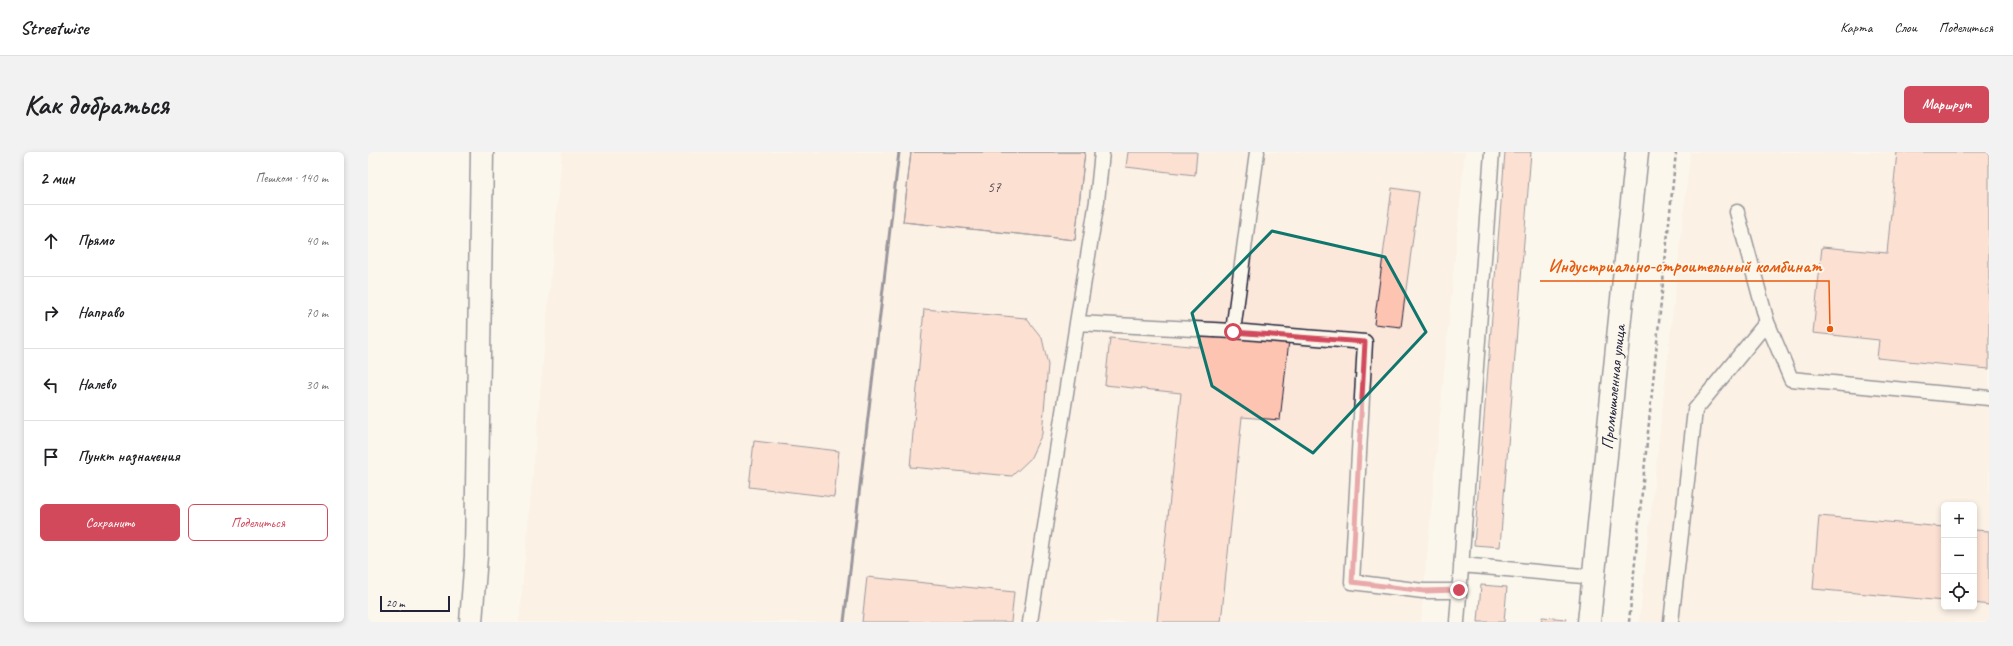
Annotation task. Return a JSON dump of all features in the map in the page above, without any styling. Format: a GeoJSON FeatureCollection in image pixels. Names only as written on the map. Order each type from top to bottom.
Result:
{"type":"FeatureCollection","features":[{"type":"Feature","properties":{"kind":"street"},"geometry":{"type":"LineString","coordinates":[[471,622],[476,556],[482,152]]}},
{"type":"Feature","properties":{"kind":"street","name":"Промышленная улица"},"geometry":{"type":"LineString","coordinates":[[1589,622],[1637,152]]}},
{"type":"Feature","properties":{"kind":"lane"},"geometry":{"type":"LineString","coordinates":[[1030,622],[1097,201],[1102,152]]}},
{"type":"Feature","properties":{"kind":"lane"},"geometry":{"type":"LineString","coordinates":[[1233,332],[1257,152]]}},
{"type":"Feature","properties":{"kind":"lane"},"geometry":{"type":"LineString","coordinates":[[1456,622],[1492,152]]}},
{"type":"Feature","properties":{"kind":"lane"},"geometry":{"type":"LineString","coordinates":[[1737,212],[1767,322],[1791,379],[1989,398]]}},
{"type":"Feature","properties":{"kind":"lane"},"geometry":{"type":"LineString","coordinates":[[1671,622],[1695,410],[1767,322]]}},
{"type":"Feature","properties":{"kind":"lane"},"geometry":{"type":"LineString","coordinates":[[1077,323],[1233,332],[1365,342],[1352,582],[1424,591],[1459,590]]}},
{"type":"Feature","properties":{"kind":"lane"},"geometry":{"type":"LineString","coordinates":[[1461,565],[1594,577]]}},
{"type":"Feature","properties":{"kind":"path"},"geometry":{"type":"LineString","coordinates":[[1629,622],[1676,152]]}},
{"type":"Feature","properties":{"kind":"highlighted area"},"geometry":{"type":"Polygon","coordinates":[[[1272,231],[1385,257],[1426,332],[1313,453],[1212,386],[1192,313],[1272,231]]]}},
{"type":"Feature","properties":{"kind":"shaded area"},"geometry":{"type":"Polygon","coordinates":[[[562,152],[1465,152],[1421,622],[519,622],[562,152]]]}},
{"type":"Feature","properties":{"kind":"shaded area"},"geometry":{"type":"Polygon","coordinates":[[[1690,152],[1989,152],[1989,622],[1639,622],[1690,152]]]}},
{"type":"Feature","properties":{"kind":"building"},"geometry":{"type":"Polygon","coordinates":[[[911,152],[1085,152],[1075,240],[903,222],[911,152]]]}},
{"type":"Feature","properties":{"kind":"building"},"geometry":{"type":"Polygon","coordinates":[[[911,152],[1085,152],[1075,240],[903,222],[911,152]]]}},
{"type":"Feature","properties":{"kind":"building"},"geometry":{"type":"Polygon","coordinates":[[[1128,152],[1197,152],[1195,175],[1126,167],[1128,152]]]}},
{"type":"Feature","properties":{"kind":"building"},"geometry":{"type":"Polygon","coordinates":[[[1505,152],[1531,152],[1500,547],[1474,545],[1505,152]]]}},
{"type":"Feature","properties":{"kind":"building"},"geometry":{"type":"Polygon","coordinates":[[[1897,152],[1989,152],[1989,369],[1877,358],[1879,340],[1813,333],[1822,247],[1887,253],[1897,152]]]}},
{"type":"Feature","properties":{"kind":"building"},"geometry":{"type":"Polygon","coordinates":[[[1392,188],[1419,192],[1401,327],[1374,324],[1392,188]]]}},
{"type":"Feature","properties":{"kind":"building"},"geometry":{"type":"Polygon","coordinates":[[[924,309],[1026,318],[1042,338],[1048,365],[1042,434],[1030,459],[1012,476],[910,467],[924,309]]]}},
{"type":"Feature","properties":{"kind":"building"},"geometry":{"type":"Polygon","coordinates":[[[1201,332],[1289,340],[1280,420],[1242,417],[1221,622],[1157,622],[1181,393],[1105,385],[1110,338],[1199,347],[1201,332]]]}},
{"type":"Feature","properties":{"kind":"building"},"geometry":{"type":"Polygon","coordinates":[[[754,441],[839,451],[834,497],[749,487],[754,441]]]}},
{"type":"Feature","properties":{"kind":"building"},"geometry":{"type":"Polygon","coordinates":[[[1819,516],[1941,527],[1941,601],[1813,589],[1819,516]]]}},
{"type":"Feature","properties":{"kind":"building"},"geometry":{"type":"Polygon","coordinates":[[[1977,530],[1989,531],[1989,605],[1977,603],[1977,530]]]}},
{"type":"Feature","properties":{"kind":"building"},"geometry":{"type":"Polygon","coordinates":[[[867,577],[1014,592],[1011,622],[862,622],[867,577]]]}},
{"type":"Feature","properties":{"kind":"building"},"geometry":{"type":"Polygon","coordinates":[[[1481,585],[1507,587],[1504,622],[1478,622],[1481,585]]]}},
{"type":"Feature","properties":{"kind":"building"},"geometry":{"type":"Polygon","coordinates":[[[1542,617],[1567,619],[1566,622],[1541,622],[1542,617]]]}},
{"type":"Feature","properties":{"kind":"railway"},"geometry":{"type":"LineString","coordinates":[[844,622],[899,152]]}},
{"type":"Feature","properties":{"kind":"place","name":"Индустриально-строительный комбинат"},"geometry":{"type":"Point","coordinates":[1830,329]}},
{"type":"Feature","properties":{"kind":"route"},"geometry":{"type":"LineString","coordinates":[[1233,332],[1365,342],[1352,582],[1424,591],[1459,590]]}}]}
